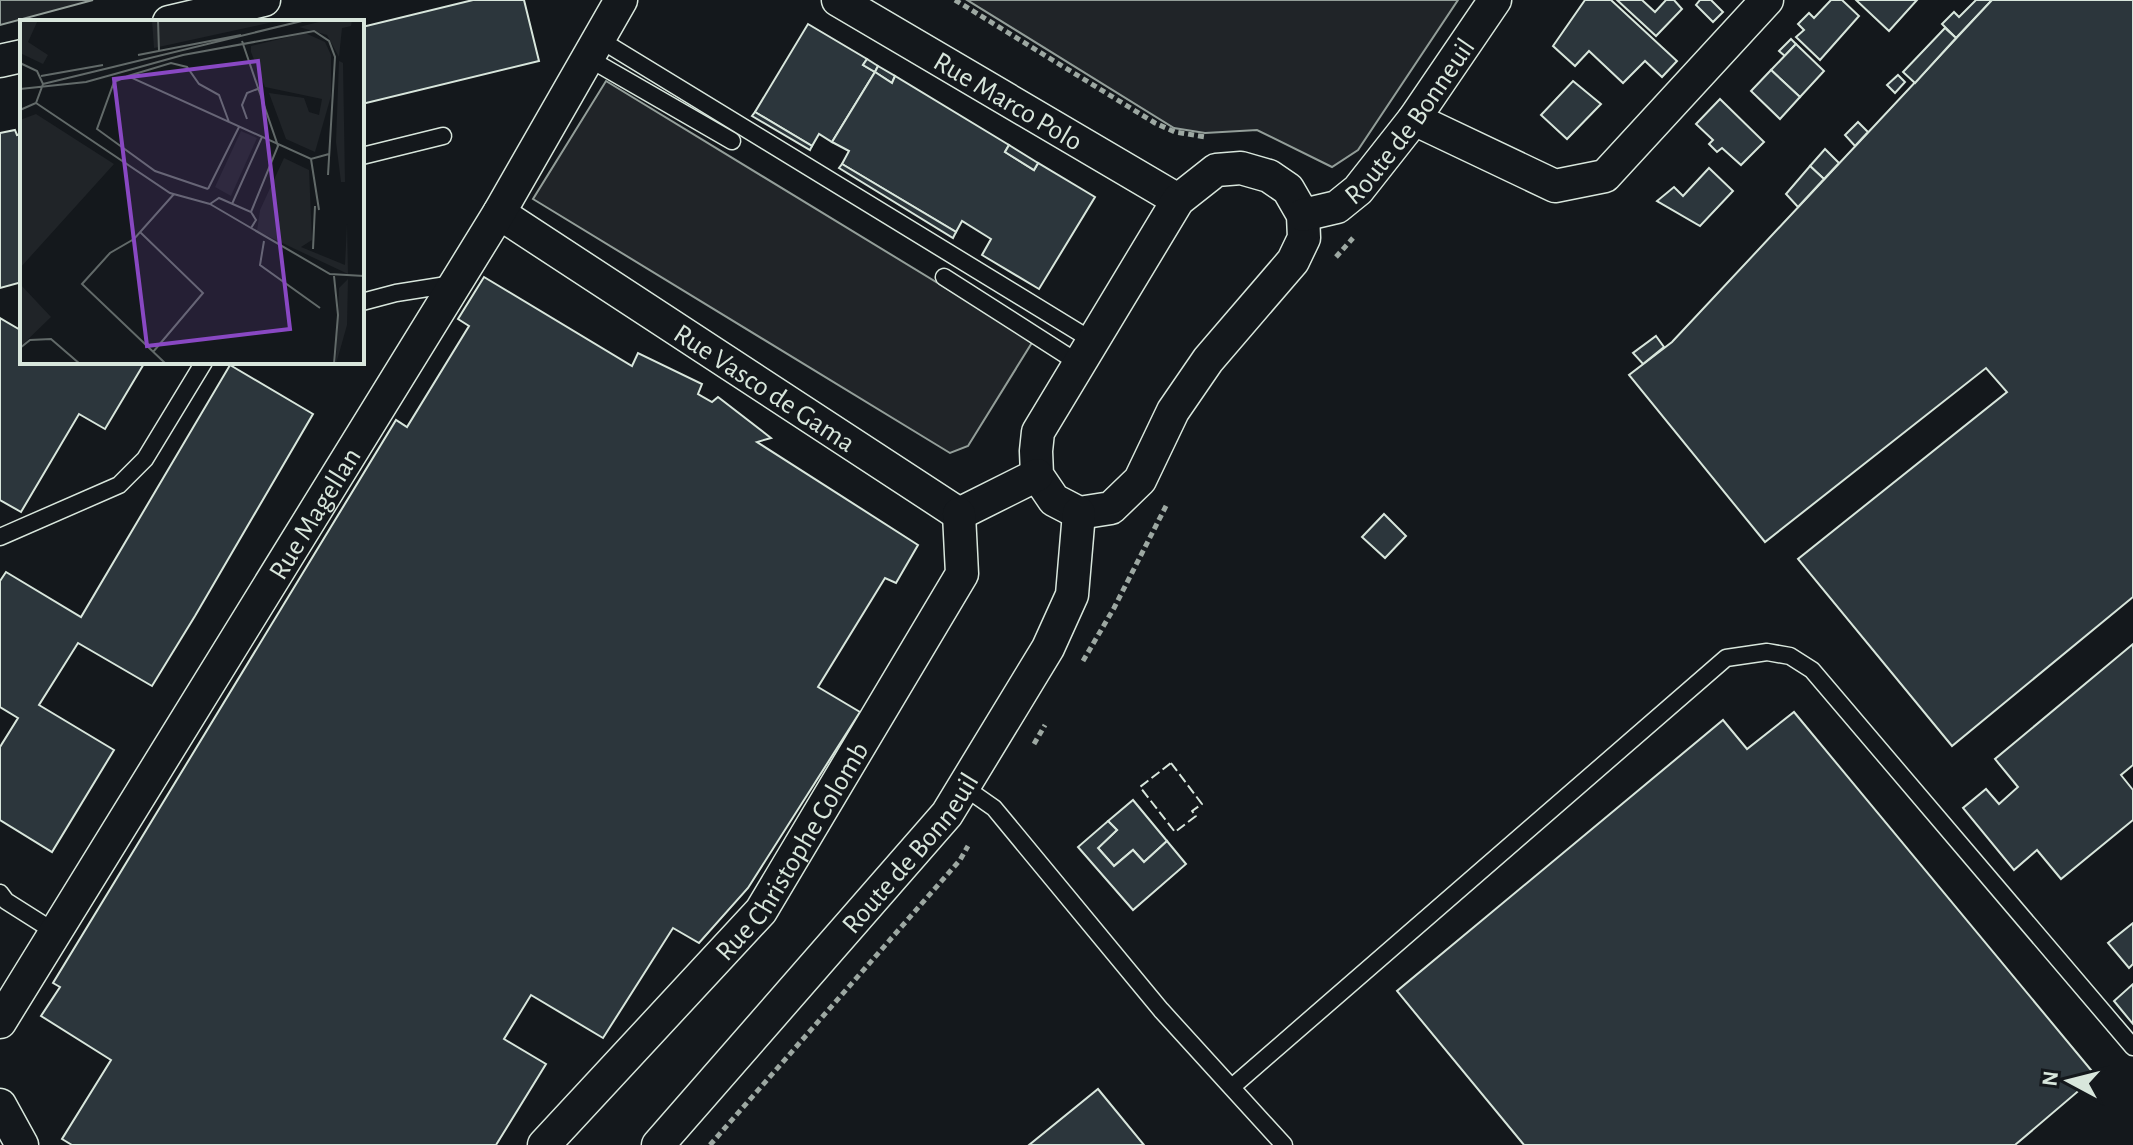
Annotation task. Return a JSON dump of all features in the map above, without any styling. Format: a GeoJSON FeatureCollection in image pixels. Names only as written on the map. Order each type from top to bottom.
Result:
{"type":"FeatureCollection","features":[{"type":"Feature","properties":{"kind":"street"},"geometry":{"type":"LineString","coordinates":[[188,20],[216,17],[264,0]]}},
{"type":"Feature","properties":{"kind":"street","name":"Rue Magellan"},"geometry":{"type":"LineString","coordinates":[[0,1022],[499,213],[621,0]]}},
{"type":"Feature","properties":{"kind":"street","name":"Rue Marco Polo"},"geometry":{"type":"LineString","coordinates":[[838,0],[1178,200]]}},
{"type":"Feature","properties":{"kind":"street","name":"Route de Bonneuil"},"geometry":{"type":"LineString","coordinates":[[1303,215],[1337,207],[1358,190],[1414,119],[1495,0]]}},
{"type":"Feature","properties":{"kind":"street"},"geometry":{"type":"LineString","coordinates":[[1414,119],[1555,186],[1605,176],[1767,0]]}},
{"type":"Feature","properties":{"kind":"street"},"geometry":{"type":"LineString","coordinates":[[0,61],[20,56]]}},
{"type":"Feature","properties":{"kind":"street"},"geometry":{"type":"LineString","coordinates":[[1241,168],[1269,176],[1288,189],[1303,215],[1304,238],[1293,261],[1208,360],[1173,411],[1140,480],[1111,508],[1079,513],[1054,500],[1037,475],[1038,432],[1178,200],[1216,170],[1241,168]]}},
{"type":"Feature","properties":{"kind":"street","name":"Rue Vasco de Gama"},"geometry":{"type":"LineString","coordinates":[[499,213],[959,514]]}},
{"type":"Feature","properties":{"kind":"street"},"geometry":{"type":"LineString","coordinates":[[959,514],[1037,475]]}},
{"type":"Feature","properties":{"kind":"street","name":"Route de Bonneuil"},"geometry":{"type":"LineString","coordinates":[[658,1145],[947,814],[1048,648],[1072,595],[1079,513]]}},
{"type":"Feature","properties":{"kind":"street","name":"Rue Christophe Colomb"},"geometry":{"type":"LineString","coordinates":[[544,1145],[761,911],[962,574],[959,514]]}},
{"type":"Feature","properties":{"kind":"street"},"geometry":{"type":"LineString","coordinates":[[0,1105],[22,1145]]}},
{"type":"Feature","properties":{"kind":"lane"},"geometry":{"type":"LineString","coordinates":[[593,48],[732,141]]}},
{"type":"Feature","properties":{"kind":"lane"},"geometry":{"type":"LineString","coordinates":[[593,48],[1086,352]]}},
{"type":"Feature","properties":{"kind":"lane"},"geometry":{"type":"LineString","coordinates":[[364,156],[443,136]]}},
{"type":"Feature","properties":{"kind":"lane"},"geometry":{"type":"LineString","coordinates":[[944,277],[1086,352]]}},
{"type":"Feature","properties":{"kind":"lane"},"geometry":{"type":"LineString","coordinates":[[364,301],[455,284]]}},
{"type":"Feature","properties":{"kind":"lane"},"geometry":{"type":"LineString","coordinates":[[0,537],[119,485],[145,459],[203,364]]}},
{"type":"Feature","properties":{"kind":"lane"},"geometry":{"type":"LineString","coordinates":[[1232,1087],[1726,658],[1767,652],[1790,656],[1812,670],[2133,1047]]}},
{"type":"Feature","properties":{"kind":"lane"},"geometry":{"type":"LineString","coordinates":[[964,787],[994,808],[1161,1010],[1284,1145]]}},
{"type":"Feature","properties":{"kind":"lane"},"geometry":{"type":"LineString","coordinates":[[0,893],[6,901],[55,932]]}},
{"type":"Feature","properties":{"kind":"path","name":"Rue Marco Polo"},"geometry":{"type":"LineString","coordinates":[[955,0],[1155,123],[1175,132],[1213,137]]}},
{"type":"Feature","properties":{"kind":"path","name":"Route de Bonneuil"},"geometry":{"type":"LineString","coordinates":[[1327,266],[1354,237]]}},
{"type":"Feature","properties":{"kind":"path"},"geometry":{"type":"LineString","coordinates":[[1078,670],[1152,537],[1172,494]]}},
{"type":"Feature","properties":{"kind":"path"},"geometry":{"type":"LineString","coordinates":[[1041,732],[1048,720]]}},
{"type":"Feature","properties":{"kind":"path","name":"Route de Bonneuil"},"geometry":{"type":"LineString","coordinates":[[710,1145],[960,860]]}},
{"type":"Feature","properties":{"kind":"shaded area"},"geometry":{"type":"Polygon","coordinates":[[[0,0],[93,0],[0,25],[0,0]]]}},
{"type":"Feature","properties":{"kind":"shaded area"},"geometry":{"type":"Polygon","coordinates":[[[967,0],[1458,0],[1358,150],[1332,167],[1257,130],[1205,133],[1174,128],[967,0]]]}},
{"type":"Feature","properties":{"kind":"shaded area"},"geometry":{"type":"Polygon","coordinates":[[[606,81],[1033,341],[968,446],[950,453],[533,199],[606,81]]]}},
{"type":"Feature","properties":{"kind":"building"},"geometry":{"type":"Polygon","coordinates":[[[473,0],[524,0],[539,61],[364,104],[364,27],[473,0]]]}},
{"type":"Feature","properties":{"kind":"building"},"geometry":{"type":"Polygon","coordinates":[[[1585,0],[1611,0],[1677,61],[1662,77],[1645,61],[1623,83],[1589,51],[1575,66],[1553,46],[1585,0]]]}},
{"type":"Feature","properties":{"kind":"building"},"geometry":{"type":"Polygon","coordinates":[[[1617,0],[1642,0],[1655,12],[1666,0],[1674,0],[1682,9],[1656,36],[1617,0]]]}},
{"type":"Feature","properties":{"kind":"building"},"geometry":{"type":"Polygon","coordinates":[[[1700,0],[1711,0],[1723,12],[1713,22],[1696,5],[1700,0]]]}},
{"type":"Feature","properties":{"kind":"building"},"geometry":{"type":"Polygon","coordinates":[[[1831,0],[1842,0],[1859,16],[1820,60],[1796,37],[1804,30],[1798,24],[1809,13],[1814,18],[1831,0]]]}},
{"type":"Feature","properties":{"kind":"building"},"geometry":{"type":"Polygon","coordinates":[[[1856,0],[1917,0],[1889,31],[1856,0]]]}},
{"type":"Feature","properties":{"kind":"building"},"geometry":{"type":"Polygon","coordinates":[[[1976,0],[1992,0],[1956,38],[1942,24],[1954,12],[1959,17],[1976,0]]]}},
{"type":"Feature","properties":{"kind":"building"},"geometry":{"type":"Polygon","coordinates":[[[1992,0],[2133,0],[2133,597],[1952,746],[1798,559],[2007,392],[1986,368],[1765,542],[1629,375],[1672,342],[1992,0]]]}},
{"type":"Feature","properties":{"kind":"building"},"geometry":{"type":"Polygon","coordinates":[[[808,24],[867,59],[863,65],[875,72],[832,142],[819,134],[812,146],[755,112],[808,24]]]}},
{"type":"Feature","properties":{"kind":"building"},"geometry":{"type":"Polygon","coordinates":[[[1945,28],[1956,38],[1915,83],[1903,72],[1945,28]]]}},
{"type":"Feature","properties":{"kind":"building"},"geometry":{"type":"Polygon","coordinates":[[[1791,39],[1796,44],[1785,56],[1779,51],[1791,39]]]}},
{"type":"Feature","properties":{"kind":"building"},"geometry":{"type":"Polygon","coordinates":[[[1796,44],[1824,71],[1800,97],[1771,70],[1796,44]]]}},
{"type":"Feature","properties":{"kind":"building"},"geometry":{"type":"Polygon","coordinates":[[[867,59],[878,66],[875,72],[863,65],[867,59]]]}},
{"type":"Feature","properties":{"kind":"building"},"geometry":{"type":"Polygon","coordinates":[[[878,66],[895,76],[892,83],[875,72],[878,66]]]}},
{"type":"Feature","properties":{"kind":"building"},"geometry":{"type":"Polygon","coordinates":[[[1771,70],[1800,97],[1780,119],[1751,91],[1771,70]]]}},
{"type":"Feature","properties":{"kind":"building"},"geometry":{"type":"Polygon","coordinates":[[[875,72],[892,83],[895,76],[1009,145],[1005,152],[1034,170],[1038,163],[1095,197],[1039,289],[982,255],[991,239],[962,221],[956,232],[842,164],[849,151],[832,142],[875,72]]]}},
{"type":"Feature","properties":{"kind":"building"},"geometry":{"type":"Polygon","coordinates":[[[1898,75],[1905,82],[1895,93],[1887,85],[1898,75]]]}},
{"type":"Feature","properties":{"kind":"building"},"geometry":{"type":"Polygon","coordinates":[[[1573,81],[1601,104],[1567,139],[1541,115],[1573,81]]]}},
{"type":"Feature","properties":{"kind":"building"},"geometry":{"type":"Polygon","coordinates":[[[1720,99],[1764,142],[1741,165],[1722,148],[1717,152],[1709,144],[1713,140],[1696,124],[1720,99]]]}},
{"type":"Feature","properties":{"kind":"building"},"geometry":{"type":"Polygon","coordinates":[[[755,112],[812,146],[810,150],[752,116],[755,112]]]}},
{"type":"Feature","properties":{"kind":"building"},"geometry":{"type":"Polygon","coordinates":[[[1858,122],[1868,132],[1855,146],[1845,135],[1858,122]]]}},
{"type":"Feature","properties":{"kind":"building"},"geometry":{"type":"Polygon","coordinates":[[[15,130],[17,135],[20,134],[20,283],[0,288],[0,133],[15,130]]]}},
{"type":"Feature","properties":{"kind":"building"},"geometry":{"type":"Polygon","coordinates":[[[1009,145],[1038,163],[1034,170],[1005,152],[1009,145]]]}},
{"type":"Feature","properties":{"kind":"building"},"geometry":{"type":"Polygon","coordinates":[[[1825,149],[1839,163],[1824,179],[1810,166],[1825,149]]]}},
{"type":"Feature","properties":{"kind":"building"},"geometry":{"type":"Polygon","coordinates":[[[842,164],[956,232],[953,238],[839,168],[842,164]]]}},
{"type":"Feature","properties":{"kind":"building"},"geometry":{"type":"Polygon","coordinates":[[[1810,166],[1824,179],[1798,207],[1786,194],[1810,166]]]}},
{"type":"Feature","properties":{"kind":"building"},"geometry":{"type":"Polygon","coordinates":[[[1709,168],[1733,191],[1700,226],[1657,201],[1674,187],[1683,196],[1709,168]]]}},
{"type":"Feature","properties":{"kind":"building"},"geometry":{"type":"Polygon","coordinates":[[[484,277],[632,366],[638,353],[702,384],[698,394],[712,402],[718,397],[771,438],[757,442],[918,545],[896,583],[885,578],[818,687],[860,712],[748,888],[699,943],[673,928],[603,1038],[531,995],[504,1039],[546,1064],[496,1145],[72,1145],[62,1139],[111,1060],[41,1016],[60,987],[53,983],[396,420],[407,427],[469,326],[458,319],[484,277]]]}},
{"type":"Feature","properties":{"kind":"building"},"geometry":{"type":"Polygon","coordinates":[[[0,318],[20,330],[20,364],[144,364],[105,429],[79,414],[21,512],[0,500],[0,318]]]}},
{"type":"Feature","properties":{"kind":"building"},"geometry":{"type":"Polygon","coordinates":[[[1656,336],[1664,347],[1643,364],[1633,353],[1656,336]]]}},
{"type":"Feature","properties":{"kind":"building"},"geometry":{"type":"Polygon","coordinates":[[[230,365],[313,414],[152,686],[78,643],[39,705],[114,750],[52,852],[0,820],[0,747],[18,718],[0,707],[0,581],[6,572],[81,617],[230,365]]]}},
{"type":"Feature","properties":{"kind":"building"},"geometry":{"type":"Polygon","coordinates":[[[1384,514],[1406,536],[1385,558],[1362,537],[1384,514]]]}},
{"type":"Feature","properties":{"kind":"building"},"geometry":{"type":"Polygon","coordinates":[[[2133,644],[2133,765],[2121,775],[2133,790],[2133,820],[2061,879],[2037,850],[2014,870],[1963,808],[1986,789],[1999,804],[2018,787],[1995,759],[2133,644]]]}},
{"type":"Feature","properties":{"kind":"building"},"geometry":{"type":"Polygon","coordinates":[[[1794,712],[2096,1076],[2015,1145],[1524,1145],[1397,991],[1723,720],[1747,749],[1794,712]]]}},
{"type":"Feature","properties":{"kind":"building"},"geometry":{"type":"Polygon","coordinates":[[[1133,800],[1167,841],[1144,862],[1133,850],[1114,866],[1098,848],[1117,830],[1108,821],[1133,800]]]}},
{"type":"Feature","properties":{"kind":"building"},"geometry":{"type":"Polygon","coordinates":[[[1108,821],[1117,830],[1098,848],[1114,866],[1133,850],[1144,862],[1167,841],[1186,864],[1133,910],[1078,847],[1108,821]]]}},
{"type":"Feature","properties":{"kind":"building"},"geometry":{"type":"Polygon","coordinates":[[[2133,923],[2133,964],[2129,968],[2108,943],[2133,923]]]}},
{"type":"Feature","properties":{"kind":"building"},"geometry":{"type":"Polygon","coordinates":[[[2133,984],[2133,1024],[2114,1001],[2133,984]]]}},
{"type":"Feature","properties":{"kind":"building"},"geometry":{"type":"Polygon","coordinates":[[[1098,1089],[1144,1145],[1029,1145],[1098,1089]]]}},
{"type":"Feature","properties":{"kind":"fence"},"geometry":{"type":"LineString","coordinates":[[1171,763],[1202,804],[1192,811],[1196,816],[1175,832],[1140,787],[1171,763]]}}]}
